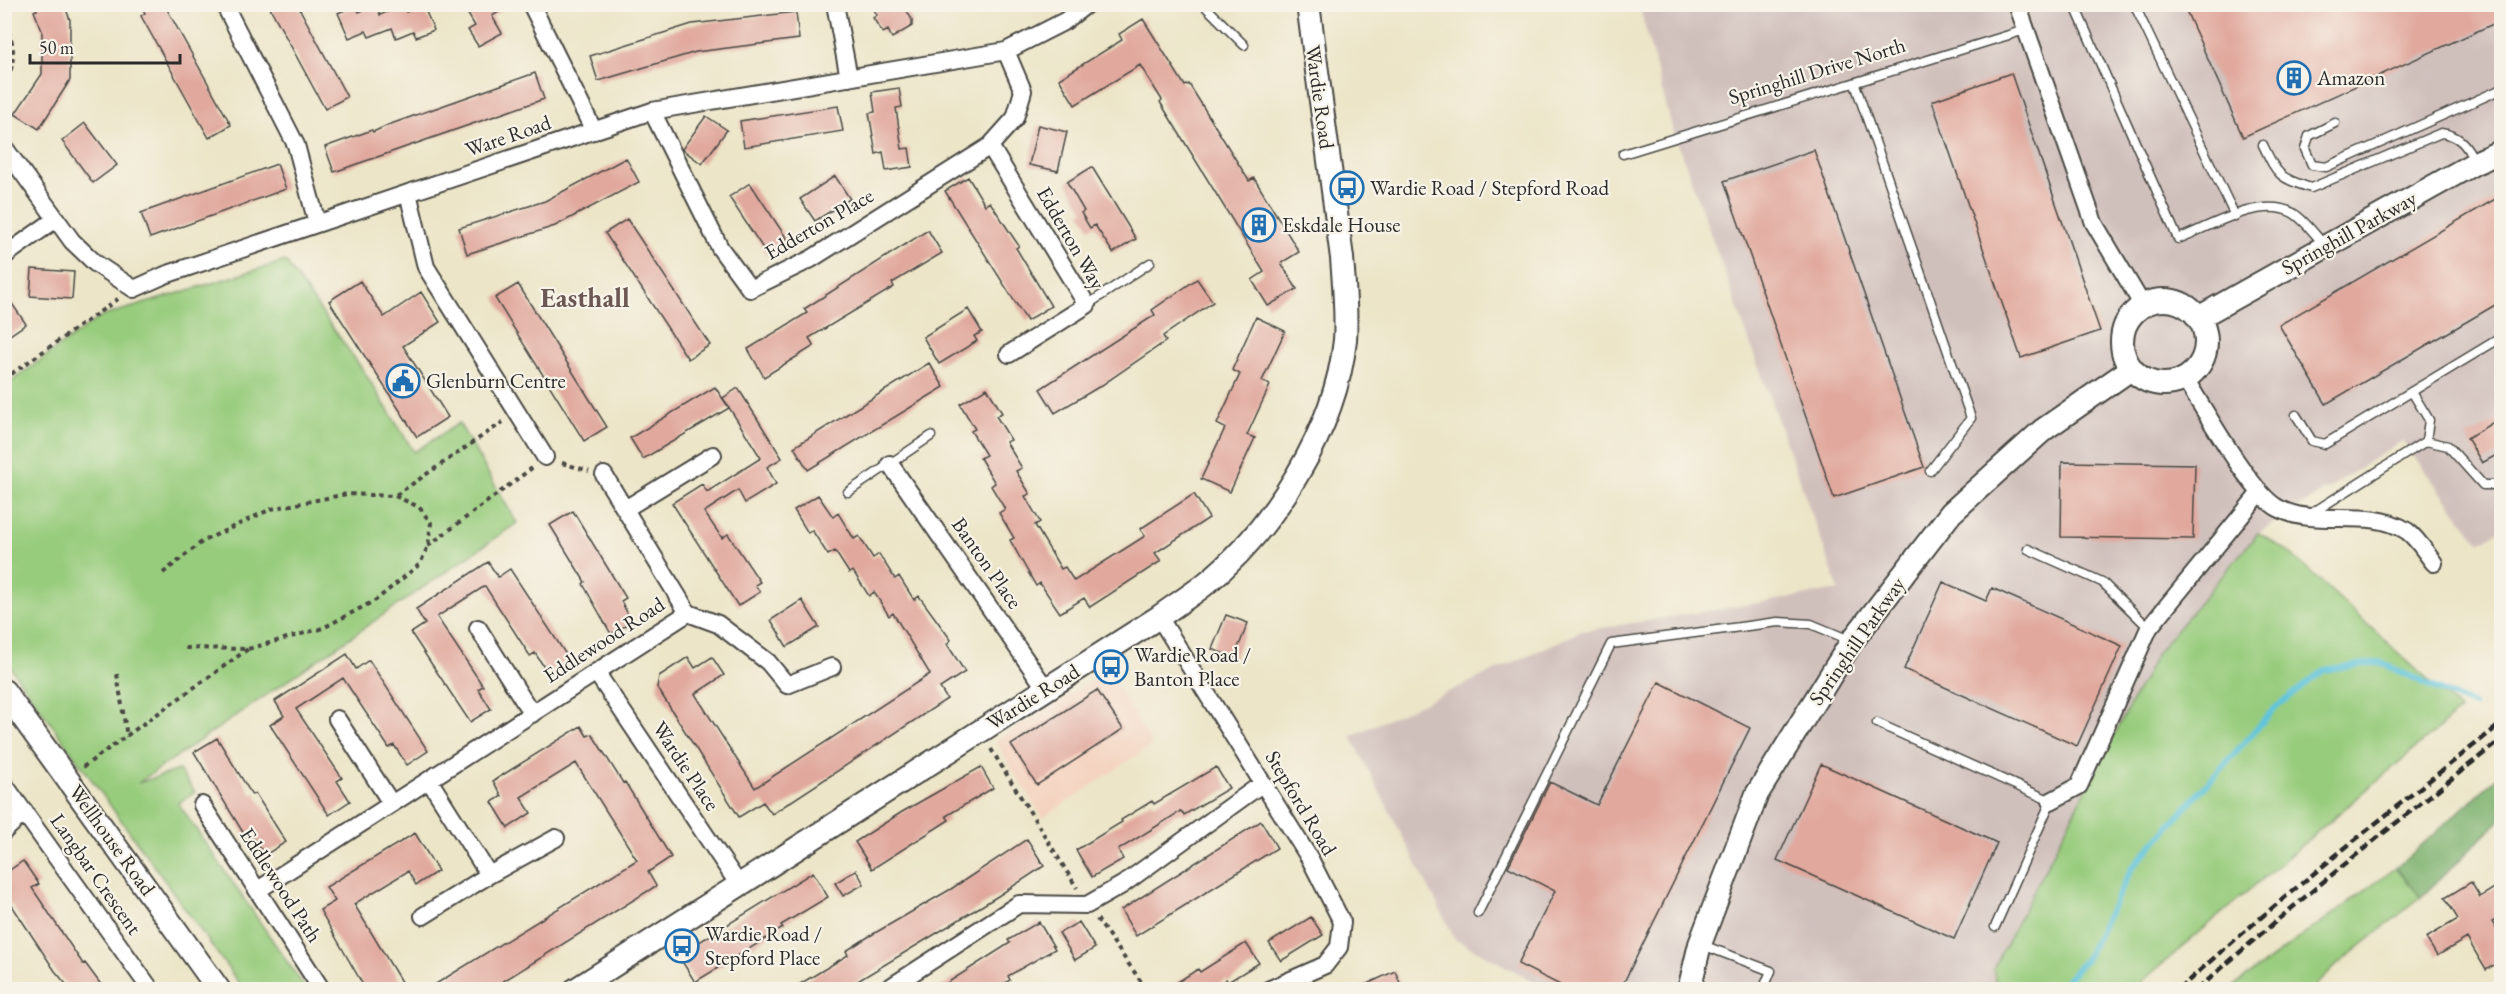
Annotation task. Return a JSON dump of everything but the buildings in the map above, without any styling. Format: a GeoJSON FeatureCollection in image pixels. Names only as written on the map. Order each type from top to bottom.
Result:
{"type":"FeatureCollection","features":[{"type":"Feature","properties":{"kind":"street"},"geometry":{"type":"LineString","coordinates":[[225,4],[296,145],[317,223]]}},
{"type":"Feature","properties":{"kind":"street"},"geometry":{"type":"LineString","coordinates":[[531,4],[594,130]]}},
{"type":"Feature","properties":{"kind":"street"},"geometry":{"type":"LineString","coordinates":[[835,4],[849,78]]}},
{"type":"Feature","properties":{"kind":"street","name":"Ware Road"},"geometry":{"type":"LineString","coordinates":[[134,289],[165,275],[652,111],[1006,51],[1065,21],[1087,4]]}},
{"type":"Feature","properties":{"kind":"street","name":"Wardie Road"},"geometry":{"type":"LineString","coordinates":[[588,986],[739,885],[1159,617],[1205,584],[1257,532],[1276,507],[1304,463],[1323,420],[1337,382],[1345,340],[1345,300],[1308,4]]}},
{"type":"Feature","properties":{"kind":"street"},"geometry":{"type":"LineString","coordinates":[[2017,4],[2094,223],[2143,306]]}},
{"type":"Feature","properties":{"kind":"street","name":"Edderton Place"},"geometry":{"type":"LineString","coordinates":[[652,111],[720,248],[750,289],[811,259],[990,146],[1015,118],[1023,91],[1006,51]]}},
{"type":"Feature","properties":{"kind":"street","name":"Edderton Way"},"geometry":{"type":"LineString","coordinates":[[990,146],[1087,305],[1009,354]]}},
{"type":"Feature","properties":{"kind":"street"},"geometry":{"type":"LineString","coordinates":[[4,147],[72,242],[95,263],[134,289]]}},
{"type":"Feature","properties":{"kind":"street","name":"Springhill Parkway"},"geometry":{"type":"LineString","coordinates":[[2198,318],[2475,163],[2502,151]]}},
{"type":"Feature","properties":{"kind":"street"},"geometry":{"type":"LineString","coordinates":[[408,193],[426,267],[545,458]]}},
{"type":"Feature","properties":{"kind":"street"},"geometry":{"type":"LineString","coordinates":[[4,256],[56,219]]}},
{"type":"Feature","properties":{"kind":"street"},"geometry":{"type":"LineString","coordinates":[[2167,300],[2190,309],[2198,318],[2204,330],[2206,345],[2203,358],[2196,370],[2185,379],[2162,385],[2145,380],[2131,369],[2124,356],[2121,341],[2124,327],[2132,315],[2143,306],[2167,300]]}},
{"type":"Feature","properties":{"kind":"street","name":"Springhill Parkway"},"geometry":{"type":"LineString","coordinates":[[1689,990],[1700,944],[1757,794],[1852,641],[1950,513],[2043,430],[2131,369]]}},
{"type":"Feature","properties":{"kind":"street"},"geometry":{"type":"LineString","coordinates":[[2185,379],[2259,494],[2278,509],[2306,517],[2375,519],[2407,531],[2434,563]]}},
{"type":"Feature","properties":{"kind":"street"},"geometry":{"type":"LineString","coordinates":[[625,509],[713,454]]}},
{"type":"Feature","properties":{"kind":"street","name":"Banton Place"},"geometry":{"type":"LineString","coordinates":[[890,464],[1046,689]]}},
{"type":"Feature","properties":{"kind":"street"},"geometry":{"type":"LineString","coordinates":[[604,475],[688,613]]}},
{"type":"Feature","properties":{"kind":"street"},"geometry":{"type":"LineString","coordinates":[[2051,801],[2079,786],[2149,628],[2259,494]]}},
{"type":"Feature","properties":{"kind":"street","name":"Eddlewood Road"},"geometry":{"type":"LineString","coordinates":[[258,890],[688,613],[718,624],[768,662],[787,685],[832,667]]}},
{"type":"Feature","properties":{"kind":"street","name":"Stepford Road"},"geometry":{"type":"LineString","coordinates":[[1159,617],[1310,859],[1342,922],[1339,947],[1325,964],[1268,990]]}},
{"type":"Feature","properties":{"kind":"street"},"geometry":{"type":"LineString","coordinates":[[478,628],[532,714]]}},
{"type":"Feature","properties":{"kind":"street","name":"Wardie Place"},"geometry":{"type":"LineString","coordinates":[[596,672],[739,885]]}},
{"type":"Feature","properties":{"kind":"street","name":"Wellhouse Road"},"geometry":{"type":"LineString","coordinates":[[4,690],[219,990]]}},
{"type":"Feature","properties":{"kind":"street"},"geometry":{"type":"LineString","coordinates":[[337,718],[391,803]]}},
{"type":"Feature","properties":{"kind":"street"},"geometry":{"type":"LineString","coordinates":[[429,780],[489,875]]}},
{"type":"Feature","properties":{"kind":"street"},"geometry":{"type":"LineString","coordinates":[[886,990],[1019,904],[1087,905],[1122,885],[1263,783]]}},
{"type":"Feature","properties":{"kind":"street","name":"Langbar Crescent"},"geometry":{"type":"LineString","coordinates":[[4,784],[151,990]]}},
{"type":"Feature","properties":{"kind":"street","name":"Eddlewood Path"},"geometry":{"type":"LineString","coordinates":[[202,805],[322,990]]}},
{"type":"Feature","properties":{"kind":"street"},"geometry":{"type":"LineString","coordinates":[[4,831],[25,812]]}},
{"type":"Feature","properties":{"kind":"street"},"geometry":{"type":"LineString","coordinates":[[423,916],[489,875],[556,838]]}},
{"type":"Feature","properties":{"kind":"lane"},"geometry":{"type":"LineString","coordinates":[[1203,4],[1244,45]]}},
{"type":"Feature","properties":{"kind":"lane"},"geometry":{"type":"LineString","coordinates":[[2074,4],[2178,239],[2254,208],[2274,206],[2294,213],[2326,247]]}},
{"type":"Feature","properties":{"kind":"lane"},"geometry":{"type":"LineString","coordinates":[[2134,4],[2235,216]]}},
{"type":"Feature","properties":{"kind":"lane","name":"Springhill Drive North"},"geometry":{"type":"LineString","coordinates":[[1623,154],[2025,30]]}},
{"type":"Feature","properties":{"kind":"lane"},"geometry":{"type":"LineString","coordinates":[[1855,84],[1971,418],[1930,471]]}},
{"type":"Feature","properties":{"kind":"lane"},"geometry":{"type":"LineString","coordinates":[[2334,123],[2309,136],[2305,149],[2312,165],[2326,167],[2502,89]]}},
{"type":"Feature","properties":{"kind":"lane"},"geometry":{"type":"LineString","coordinates":[[2263,145],[2276,172],[2286,180],[2311,188],[2441,133],[2453,134],[2467,146],[2475,163]]}},
{"type":"Feature","properties":{"kind":"lane"},"geometry":{"type":"LineString","coordinates":[[1087,305],[1150,263]]}},
{"type":"Feature","properties":{"kind":"lane"},"geometry":{"type":"LineString","coordinates":[[2296,415],[2312,441],[2325,444],[2502,338]]}},
{"type":"Feature","properties":{"kind":"lane"},"geometry":{"type":"LineString","coordinates":[[2412,392],[2429,420],[2426,441]]}},
{"type":"Feature","properties":{"kind":"lane"},"geometry":{"type":"LineString","coordinates":[[848,492],[931,436]]}},
{"type":"Feature","properties":{"kind":"lane"},"geometry":{"type":"LineString","coordinates":[[2306,517],[2426,441],[2448,446],[2483,485],[2502,484]]}},
{"type":"Feature","properties":{"kind":"lane"},"geometry":{"type":"LineString","coordinates":[[2028,549],[2102,582],[2149,628]]}},
{"type":"Feature","properties":{"kind":"lane"},"geometry":{"type":"LineString","coordinates":[[1478,913],[1611,644],[1778,622],[1811,624],[1852,641]]}},
{"type":"Feature","properties":{"kind":"lane"},"geometry":{"type":"LineString","coordinates":[[1876,723],[2051,801],[1995,927]]}},
{"type":"Feature","properties":{"kind":"lane"},"geometry":{"type":"LineString","coordinates":[[1700,944],[1771,971],[1763,990]]}},
{"type":"Feature","properties":{"kind":"path"},"geometry":{"type":"LineString","coordinates":[[4,23],[10,31],[14,62],[4,86]]}},
{"type":"Feature","properties":{"kind":"path"},"geometry":{"type":"LineString","coordinates":[[4,378],[134,289]]}},
{"type":"Feature","properties":{"kind":"path"},"geometry":{"type":"LineString","coordinates":[[395,496],[517,413]]}},
{"type":"Feature","properties":{"kind":"path"},"geometry":{"type":"LineString","coordinates":[[428,546],[545,458],[604,475]]}},
{"type":"Feature","properties":{"kind":"path"},"geometry":{"type":"LineString","coordinates":[[164,573],[203,541],[271,509],[347,494],[395,496],[419,507],[431,523],[428,546],[420,564],[376,600],[323,628],[248,649],[182,648]]}},
{"type":"Feature","properties":{"kind":"path"},"geometry":{"type":"LineString","coordinates":[[68,779],[248,649]]}},
{"type":"Feature","properties":{"kind":"path"},"geometry":{"type":"LineString","coordinates":[[117,674],[126,736]]}},
{"type":"Feature","properties":{"kind":"path"},"geometry":{"type":"LineString","coordinates":[[979,731],[1087,905],[1148,990]]}},
{"type":"Feature","properties":{"kind":"shaded area"},"geometry":{"type":"Polygon","coordinates":[[[1639,5],[2501,5],[2501,529],[2480,543],[2402,441],[2258,533],[1993,969],[1997,989],[1548,989],[1455,939],[1351,736],[1582,631],[1839,590],[1672,127],[1639,5]]]}},
{"type":"Feature","properties":{"kind":"shaded area"},"geometry":{"type":"Polygon","coordinates":[[[1108,671],[1152,745],[1043,818],[995,741],[1108,671]]]}},
{"type":"Feature","properties":{"kind":"green space"},"geometry":{"type":"Polygon","coordinates":[[[285,261],[365,373],[414,452],[459,423],[517,523],[138,783],[179,770],[195,792],[178,803],[306,989],[243,989],[5,660],[5,386],[100,317],[285,261]]]}},
{"type":"Feature","properties":{"kind":"green space"},"geometry":{"type":"Polygon","coordinates":[[[2258,533],[2288,551],[2460,710],[2133,989],[1997,989],[1993,969],[2157,653],[2258,533]]]}},
{"type":"Feature","properties":{"kind":"green space"},"geometry":{"type":"Polygon","coordinates":[[[2501,774],[2501,820],[2421,897],[2396,868],[2501,774]]]}},
{"type":"Feature","properties":{"kind":"green space"},"geometry":{"type":"Polygon","coordinates":[[[2396,868],[2421,897],[2338,964],[2313,989],[2228,990],[2396,868]]]}},
{"type":"Feature","properties":{"kind":"waterway"},"geometry":{"type":"LineString","coordinates":[[2059,990],[2088,955],[2132,868],[2274,709],[2324,670],[2379,662],[2474,706]]}},
{"type":"Feature","properties":{"kind":"railway"},"geometry":{"type":"LineString","coordinates":[[2178,990],[2297,887],[2502,723]]}},
{"type":"Feature","properties":{"kind":"railway"},"geometry":{"type":"LineString","coordinates":[[2197,990],[2309,894],[2502,739]]}},
{"type":"Feature","properties":{"kind":"place","name":"Amazon"},"geometry":{"type":"Point","coordinates":[2294,78]}},
{"type":"Feature","properties":{"kind":"place","name":"Wardie Road / Stepford Road"},"geometry":{"type":"Point","coordinates":[1347,188]}},
{"type":"Feature","properties":{"kind":"place","name":"Eskdale House"},"geometry":{"type":"Point","coordinates":[1259,225]}},
{"type":"Feature","properties":{"kind":"place","name":"Glenburn Centre"},"geometry":{"type":"Point","coordinates":[403,381]}},
{"type":"Feature","properties":{"kind":"place","name":"Wardie Road / Banton Place"},"geometry":{"type":"Point","coordinates":[1111,667]}},
{"type":"Feature","properties":{"kind":"place","name":"Wardie Road / Stepford Place"},"geometry":{"type":"Point","coordinates":[682,946]}},
{"type":"Feature","properties":{"kind":"district","name":"Easthall"},"geometry":{"type":"Point","coordinates":[585,298]}}]}
